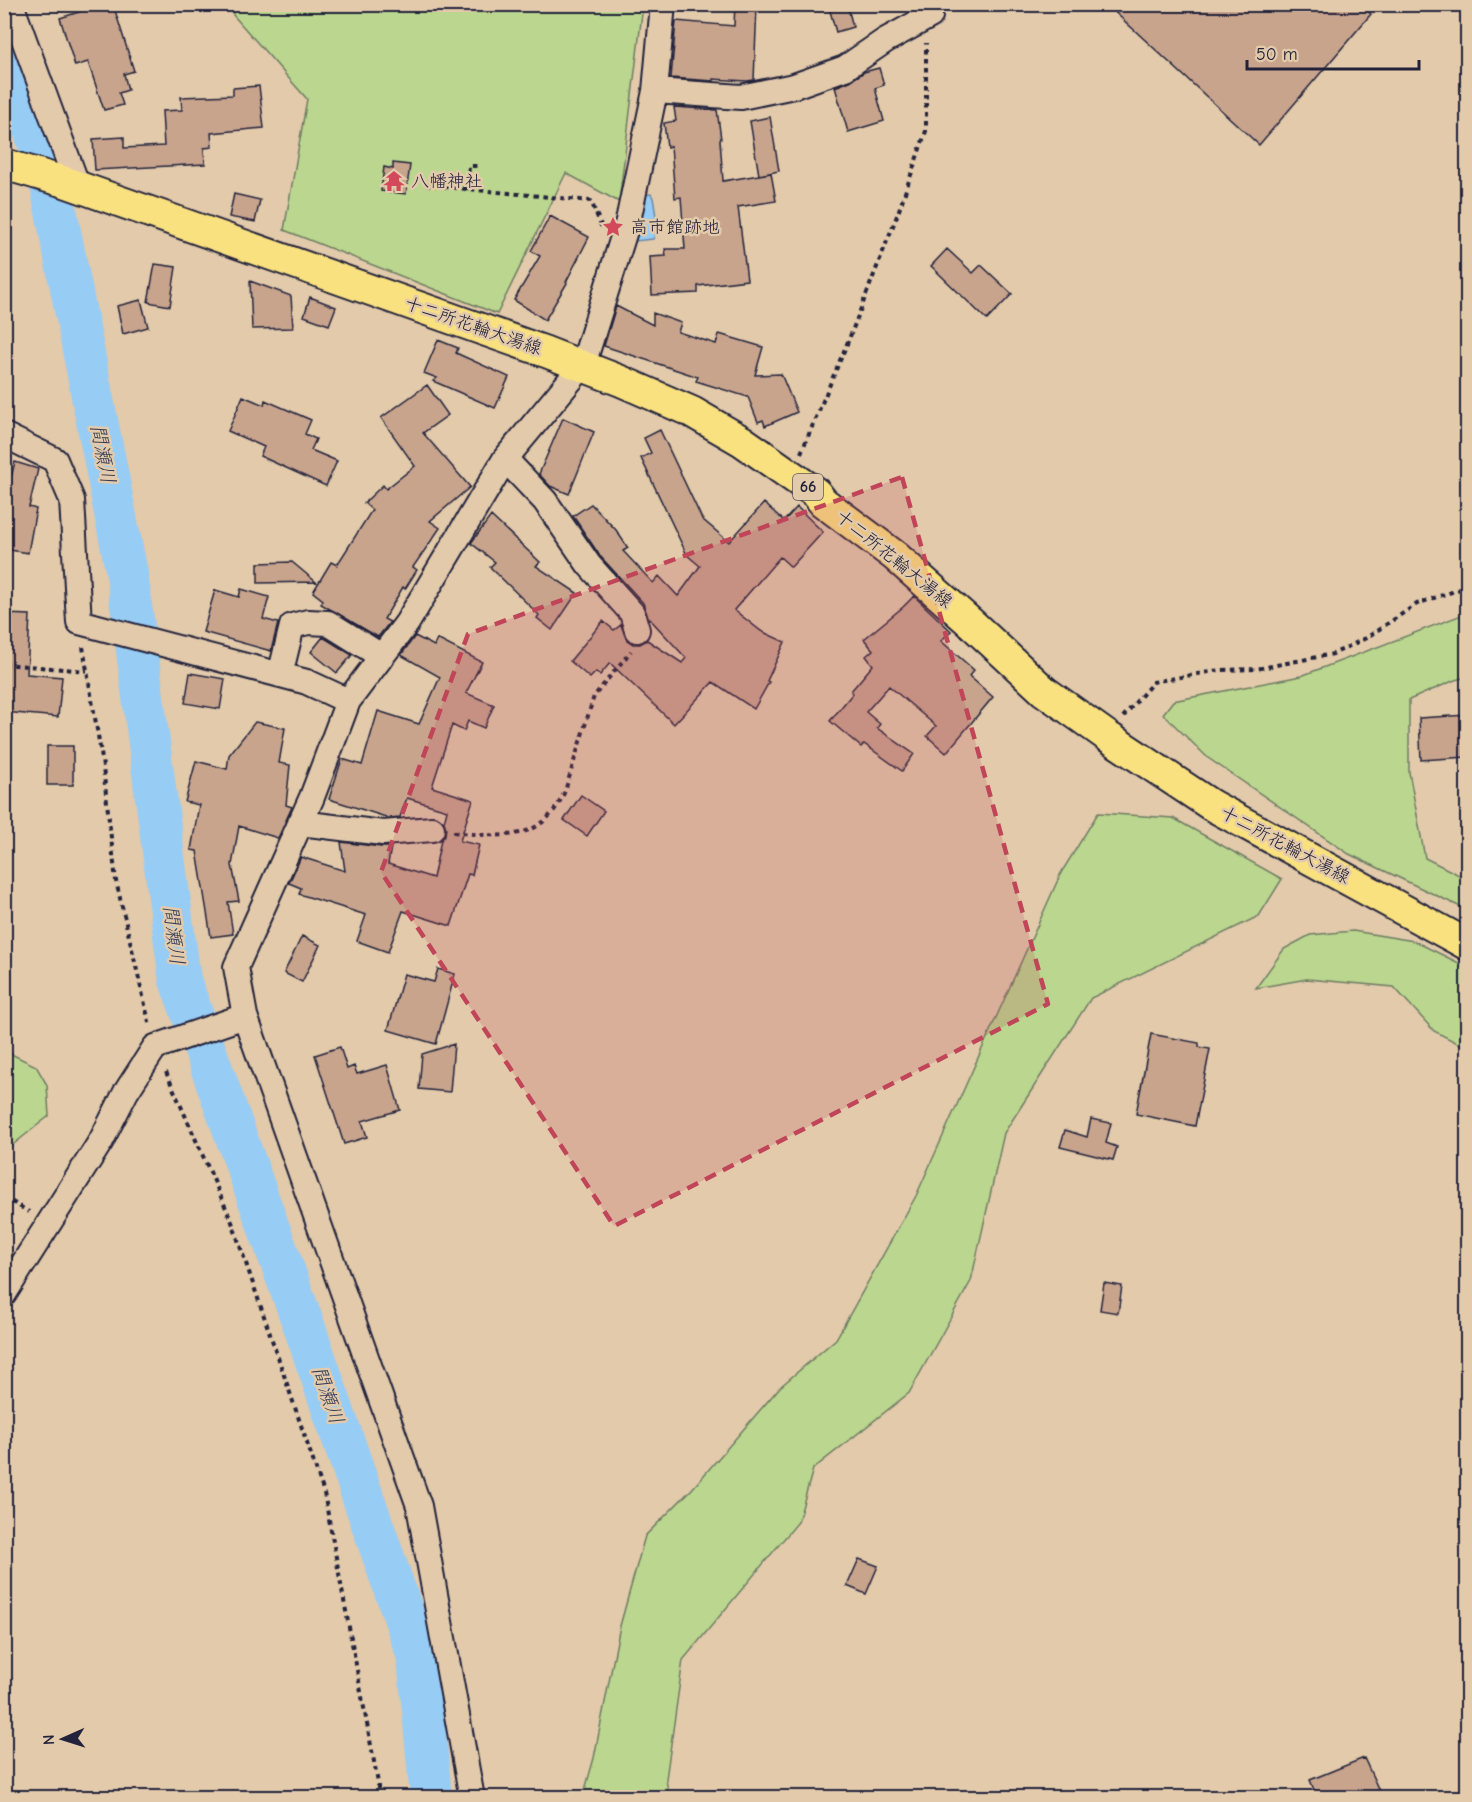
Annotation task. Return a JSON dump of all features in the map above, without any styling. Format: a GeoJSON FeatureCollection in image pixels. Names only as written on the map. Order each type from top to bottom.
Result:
{"type":"FeatureCollection","features":[{"type":"Feature","properties":{"kind":"main road","name":"十二所花輪大湯線"},"geometry":{"type":"LineString","coordinates":[[4,165],[71,184],[583,365],[692,412],[742,441],[816,493],[824,502],[895,556],[1044,691],[1107,736],[1211,805],[1467,945]]}},
{"type":"Feature","properties":{"kind":"street"},"geometry":{"type":"LineString","coordinates":[[11,4],[71,184]]}},
{"type":"Feature","properties":{"kind":"street"},"geometry":{"type":"LineString","coordinates":[[472,1797],[419,1506],[237,1019],[236,967],[300,823],[348,701],[407,623],[506,459],[583,365],[628,221],[655,92],[663,4]]}},
{"type":"Feature","properties":{"kind":"street"},"geometry":{"type":"LineString","coordinates":[[655,92],[741,97],[794,86],[845,68],[886,40],[930,16]]}},
{"type":"Feature","properties":{"kind":"street"},"geometry":{"type":"LineString","coordinates":[[4,435],[55,460],[72,500],[79,622],[307,682],[348,701]]}},
{"type":"Feature","properties":{"kind":"street"},"geometry":{"type":"LineString","coordinates":[[506,459],[545,501],[589,565],[632,613],[637,630]]}},
{"type":"Feature","properties":{"kind":"street"},"geometry":{"type":"LineString","coordinates":[[280,675],[292,626],[308,622],[328,623],[381,656]]}},
{"type":"Feature","properties":{"kind":"street"},"geometry":{"type":"LineString","coordinates":[[300,823],[382,833],[432,829]]}},
{"type":"Feature","properties":{"kind":"street"},"geometry":{"type":"LineString","coordinates":[[4,1294],[101,1141],[126,1092],[155,1047],[237,1019]]}},
{"type":"Feature","properties":{"kind":"path"},"geometry":{"type":"LineString","coordinates":[[791,476],[849,339],[898,213],[926,131],[926,32],[930,16]]}},
{"type":"Feature","properties":{"kind":"path"},"geometry":{"type":"LineString","coordinates":[[467,190],[469,166],[478,166]]}},
{"type":"Feature","properties":{"kind":"path"},"geometry":{"type":"LineString","coordinates":[[426,185],[591,201],[599,222]]}},
{"type":"Feature","properties":{"kind":"path"},"geometry":{"type":"LineString","coordinates":[[1107,736],[1153,682],[1220,670],[1256,669],[1333,654],[1365,638],[1417,604],[1460,589],[1467,577]]}},
{"type":"Feature","properties":{"kind":"path"},"geometry":{"type":"LineString","coordinates":[[79,622],[102,759],[116,881],[155,1047],[232,1222],[324,1493],[378,1783],[378,1797]]}},
{"type":"Feature","properties":{"kind":"path"},"geometry":{"type":"LineString","coordinates":[[432,829],[486,835],[521,834],[547,820],[558,806],[565,791],[594,696],[634,647],[637,630]]}},
{"type":"Feature","properties":{"kind":"path"},"geometry":{"type":"LineString","coordinates":[[4,664],[87,671]]}},
{"type":"Feature","properties":{"kind":"highlighted area"},"geometry":{"type":"Polygon","coordinates":[[[902,477],[1048,1004],[614,1226],[381,872],[468,634],[902,477]]]}},
{"type":"Feature","properties":{"kind":"green space"},"geometry":{"type":"Polygon","coordinates":[[[233,5],[643,5],[619,202],[566,173],[497,314],[284,230],[307,99],[233,15],[233,5]]]}},
{"type":"Feature","properties":{"kind":"green space"},"geometry":{"type":"Polygon","coordinates":[[[1467,608],[1467,677],[1409,700],[1409,772],[1425,858],[1467,879],[1467,910],[1349,854],[1208,758],[1163,714],[1173,701],[1301,676],[1462,615],[1467,608]]]}},
{"type":"Feature","properties":{"kind":"green space"},"geometry":{"type":"Polygon","coordinates":[[[1098,813],[1173,818],[1282,879],[1259,916],[1091,998],[1004,1133],[971,1281],[909,1393],[813,1469],[798,1522],[683,1660],[666,1779],[669,1797],[583,1797],[594,1758],[620,1626],[645,1536],[692,1489],[780,1387],[836,1339],[916,1196],[1061,873],[1098,813]]]}},
{"type":"Feature","properties":{"kind":"green space"},"geometry":{"type":"Polygon","coordinates":[[[1353,931],[1414,941],[1467,967],[1467,1048],[1434,1031],[1394,987],[1307,979],[1256,988],[1284,949],[1310,935],[1353,931]]]}},
{"type":"Feature","properties":{"kind":"green space"},"geometry":{"type":"Polygon","coordinates":[[[5,1051],[36,1066],[47,1085],[49,1116],[5,1151],[5,1051]]]}},
{"type":"Feature","properties":{"kind":"water"},"geometry":{"type":"Polygon","coordinates":[[[651,194],[658,229],[653,239],[635,241],[645,195],[651,194]]]}},
{"type":"Feature","properties":{"kind":"building"},"geometry":{"type":"Polygon","coordinates":[[[104,4],[113,4],[134,71],[124,74],[128,90],[119,93],[123,105],[104,110],[88,62],[75,66],[60,18],[104,4]]]}},
{"type":"Feature","properties":{"kind":"building"},"geometry":{"type":"Polygon","coordinates":[[[735,4],[757,4],[754,80],[713,79],[714,81],[671,78],[676,21],[734,26],[735,4]]]}},
{"type":"Feature","properties":{"kind":"building"},"geometry":{"type":"Polygon","coordinates":[[[828,4],[847,4],[853,27],[836,32],[828,4]]]}},
{"type":"Feature","properties":{"kind":"building"},"geometry":{"type":"Polygon","coordinates":[[[1106,4],[1360,4],[1371,14],[1259,145],[1106,4]]]}},
{"type":"Feature","properties":{"kind":"building"},"geometry":{"type":"Polygon","coordinates":[[[879,68],[884,85],[875,88],[884,121],[848,132],[835,87],[864,72],[879,68]]]}},
{"type":"Feature","properties":{"kind":"building"},"geometry":{"type":"Polygon","coordinates":[[[259,86],[264,128],[211,133],[212,147],[204,148],[205,164],[95,170],[93,139],[124,137],[124,148],[164,146],[162,111],[182,110],[181,97],[233,95],[233,88],[259,86]]]}},
{"type":"Feature","properties":{"kind":"building"},"geometry":{"type":"Polygon","coordinates":[[[674,107],[717,110],[723,181],[771,173],[776,201],[738,207],[747,280],[698,286],[698,293],[652,295],[650,257],[666,256],[665,249],[685,249],[681,197],[675,198],[671,146],[667,147],[664,123],[676,121],[674,107]]]}},
{"type":"Feature","properties":{"kind":"building"},"geometry":{"type":"Polygon","coordinates":[[[770,117],[779,171],[759,175],[750,121],[770,117]]]}},
{"type":"Feature","properties":{"kind":"building","name":"八幡神社"},"geometry":{"type":"Polygon","coordinates":[[[393,163],[410,165],[406,194],[381,191],[384,167],[393,169],[393,163]]]}},
{"type":"Feature","properties":{"kind":"building"},"geometry":{"type":"Polygon","coordinates":[[[234,194],[260,200],[255,222],[229,217],[234,194]]]}},
{"type":"Feature","properties":{"kind":"building"},"geometry":{"type":"Polygon","coordinates":[[[550,216],[589,237],[567,283],[545,320],[514,300],[540,256],[531,251],[550,216]]]}},
{"type":"Feature","properties":{"kind":"building"},"geometry":{"type":"Polygon","coordinates":[[[947,249],[973,273],[981,265],[1012,294],[987,320],[931,266],[947,249]]]}},
{"type":"Feature","properties":{"kind":"building"},"geometry":{"type":"Polygon","coordinates":[[[155,264],[176,267],[170,306],[148,302],[155,264]]]}},
{"type":"Feature","properties":{"kind":"building"},"geometry":{"type":"Polygon","coordinates":[[[250,281],[291,296],[293,328],[252,329],[250,281]]]}},
{"type":"Feature","properties":{"kind":"building"},"geometry":{"type":"Polygon","coordinates":[[[310,297],[336,307],[329,325],[304,316],[310,297]]]}},
{"type":"Feature","properties":{"kind":"building"},"geometry":{"type":"Polygon","coordinates":[[[141,300],[148,327],[123,334],[117,306],[141,300]]]}},
{"type":"Feature","properties":{"kind":"building"},"geometry":{"type":"Polygon","coordinates":[[[616,306],[653,325],[653,313],[681,323],[678,332],[716,344],[719,334],[763,347],[755,375],[781,374],[797,412],[765,426],[763,420],[758,422],[748,397],[696,381],[698,377],[604,346],[616,306]]]}},
{"type":"Feature","properties":{"kind":"building"},"geometry":{"type":"Polygon","coordinates":[[[438,340],[458,348],[456,353],[509,377],[495,408],[433,381],[437,378],[424,373],[438,340]]]}},
{"type":"Feature","properties":{"kind":"building"},"geometry":{"type":"Polygon","coordinates":[[[427,385],[448,415],[423,433],[470,487],[430,521],[440,528],[413,567],[417,570],[405,589],[403,587],[384,619],[390,622],[378,637],[321,604],[323,600],[313,592],[331,562],[337,565],[372,510],[364,503],[383,485],[386,489],[415,466],[381,418],[427,385]]]}},
{"type":"Feature","properties":{"kind":"building"},"geometry":{"type":"Polygon","coordinates":[[[243,396],[264,405],[265,400],[311,420],[305,434],[316,439],[311,450],[337,461],[326,486],[260,456],[264,447],[228,431],[243,396]]]}},
{"type":"Feature","properties":{"kind":"building"},"geometry":{"type":"Polygon","coordinates":[[[563,418],[594,432],[569,494],[550,486],[539,474],[563,418]]]}},
{"type":"Feature","properties":{"kind":"building"},"geometry":{"type":"Polygon","coordinates":[[[660,430],[702,519],[729,542],[764,503],[784,521],[797,507],[823,532],[791,567],[780,557],[734,610],[761,631],[785,642],[767,681],[769,682],[754,709],[713,682],[674,724],[610,663],[600,675],[596,672],[590,678],[570,661],[603,621],[614,630],[621,625],[627,640],[633,644],[640,644],[647,640],[682,663],[686,658],[648,617],[643,603],[600,556],[573,516],[591,504],[616,530],[628,548],[623,551],[653,583],[659,576],[678,596],[700,566],[687,555],[641,458],[651,453],[644,438],[660,430]]]}},
{"type":"Feature","properties":{"kind":"building"},"geometry":{"type":"Polygon","coordinates":[[[15,462],[38,469],[29,507],[36,509],[28,553],[4,549],[4,504],[15,462]]]}},
{"type":"Feature","properties":{"kind":"building"},"geometry":{"type":"Polygon","coordinates":[[[491,516],[540,562],[536,566],[577,593],[552,630],[537,618],[539,615],[490,567],[495,562],[471,543],[491,516]]]}},
{"type":"Feature","properties":{"kind":"building"},"geometry":{"type":"Polygon","coordinates":[[[292,562],[316,582],[258,583],[258,563],[292,562]]]}},
{"type":"Feature","properties":{"kind":"building"},"geometry":{"type":"Polygon","coordinates":[[[241,589],[269,597],[263,619],[278,623],[271,651],[203,632],[215,590],[239,597],[241,589]]]}},
{"type":"Feature","properties":{"kind":"building"},"geometry":{"type":"Polygon","coordinates":[[[914,596],[951,631],[941,641],[974,670],[969,676],[993,697],[946,753],[927,736],[936,726],[889,686],[866,712],[880,724],[877,728],[914,754],[902,771],[864,744],[861,747],[830,721],[873,665],[866,656],[873,650],[864,639],[914,596]]]}},
{"type":"Feature","properties":{"kind":"building"},"geometry":{"type":"Polygon","coordinates":[[[4,614],[30,615],[27,674],[62,677],[58,717],[4,712],[4,614]]]}},
{"type":"Feature","properties":{"kind":"building"},"geometry":{"type":"Polygon","coordinates":[[[415,636],[434,646],[437,639],[482,662],[466,693],[494,705],[484,728],[468,721],[464,731],[452,725],[432,787],[473,800],[460,841],[479,845],[472,875],[468,874],[451,926],[403,911],[388,952],[357,941],[366,915],[299,894],[301,888],[289,883],[301,857],[345,871],[341,842],[391,847],[388,864],[433,878],[441,840],[445,835],[444,822],[447,810],[407,798],[400,817],[389,818],[329,799],[342,759],[362,765],[378,711],[419,724],[440,677],[401,655],[415,636]]]}},
{"type":"Feature","properties":{"kind":"building"},"geometry":{"type":"Polygon","coordinates":[[[323,637],[352,655],[337,673],[311,652],[323,637]]]}},
{"type":"Feature","properties":{"kind":"building"},"geometry":{"type":"Polygon","coordinates":[[[190,673],[225,679],[220,709],[185,703],[190,673]]]}},
{"type":"Feature","properties":{"kind":"building"},"geometry":{"type":"Polygon","coordinates":[[[1467,715],[1467,757],[1421,760],[1419,718],[1467,715]]]}},
{"type":"Feature","properties":{"kind":"building"},"geometry":{"type":"Polygon","coordinates":[[[255,722],[285,728],[279,763],[290,765],[286,805],[292,807],[278,838],[239,826],[232,865],[239,901],[228,902],[233,934],[211,937],[197,851],[191,850],[199,805],[185,802],[196,761],[227,769],[229,755],[255,722]]]}},
{"type":"Feature","properties":{"kind":"building"},"geometry":{"type":"Polygon","coordinates":[[[47,746],[73,746],[73,785],[47,785],[47,746]]]}},
{"type":"Feature","properties":{"kind":"building"},"geometry":{"type":"Polygon","coordinates":[[[581,795],[604,811],[587,836],[564,820],[581,795]]]}},
{"type":"Feature","properties":{"kind":"building"},"geometry":{"type":"Polygon","coordinates":[[[302,936],[320,945],[302,982],[284,973],[302,936]]]}},
{"type":"Feature","properties":{"kind":"building"},"geometry":{"type":"Polygon","coordinates":[[[438,969],[455,974],[436,1044],[388,1030],[404,974],[434,982],[438,969]]]}},
{"type":"Feature","properties":{"kind":"building"},"geometry":{"type":"Polygon","coordinates":[[[1151,1034],[1199,1043],[1199,1047],[1210,1049],[1195,1126],[1136,1114],[1151,1034]]]}},
{"type":"Feature","properties":{"kind":"building"},"geometry":{"type":"Polygon","coordinates":[[[454,1044],[450,1092],[419,1089],[422,1054],[454,1044]]]}},
{"type":"Feature","properties":{"kind":"building"},"geometry":{"type":"Polygon","coordinates":[[[340,1047],[347,1069],[354,1066],[357,1074],[387,1065],[400,1110],[362,1121],[367,1137],[344,1144],[315,1055],[340,1047]]]}},
{"type":"Feature","properties":{"kind":"building"},"geometry":{"type":"Polygon","coordinates":[[[1091,1119],[1111,1123],[1106,1143],[1117,1147],[1113,1160],[1060,1147],[1065,1130],[1087,1137],[1091,1119]]]}},
{"type":"Feature","properties":{"kind":"building"},"geometry":{"type":"Polygon","coordinates":[[[1104,1283],[1122,1286],[1118,1313],[1100,1310],[1104,1283]]]}},
{"type":"Feature","properties":{"kind":"building"},"geometry":{"type":"Polygon","coordinates":[[[859,1559],[878,1566],[866,1594],[847,1586],[859,1559]]]}},
{"type":"Feature","properties":{"kind":"building"},"geometry":{"type":"Polygon","coordinates":[[[1364,1758],[1382,1797],[1317,1797],[1310,1780],[1364,1758]]]}},
{"type":"Feature","properties":{"kind":"waterway","name":"間瀬川"},"geometry":{"type":"LineString","coordinates":[[4,49],[47,165],[127,574],[180,980],[304,1326],[418,1657],[431,1798]]}},
{"type":"Feature","properties":{"kind":"place","name":"八幡神社"},"geometry":{"type":"Point","coordinates":[394,181]}},
{"type":"Feature","properties":{"kind":"place","name":"高市館跡地"},"geometry":{"type":"Point","coordinates":[613,227]}}]}
